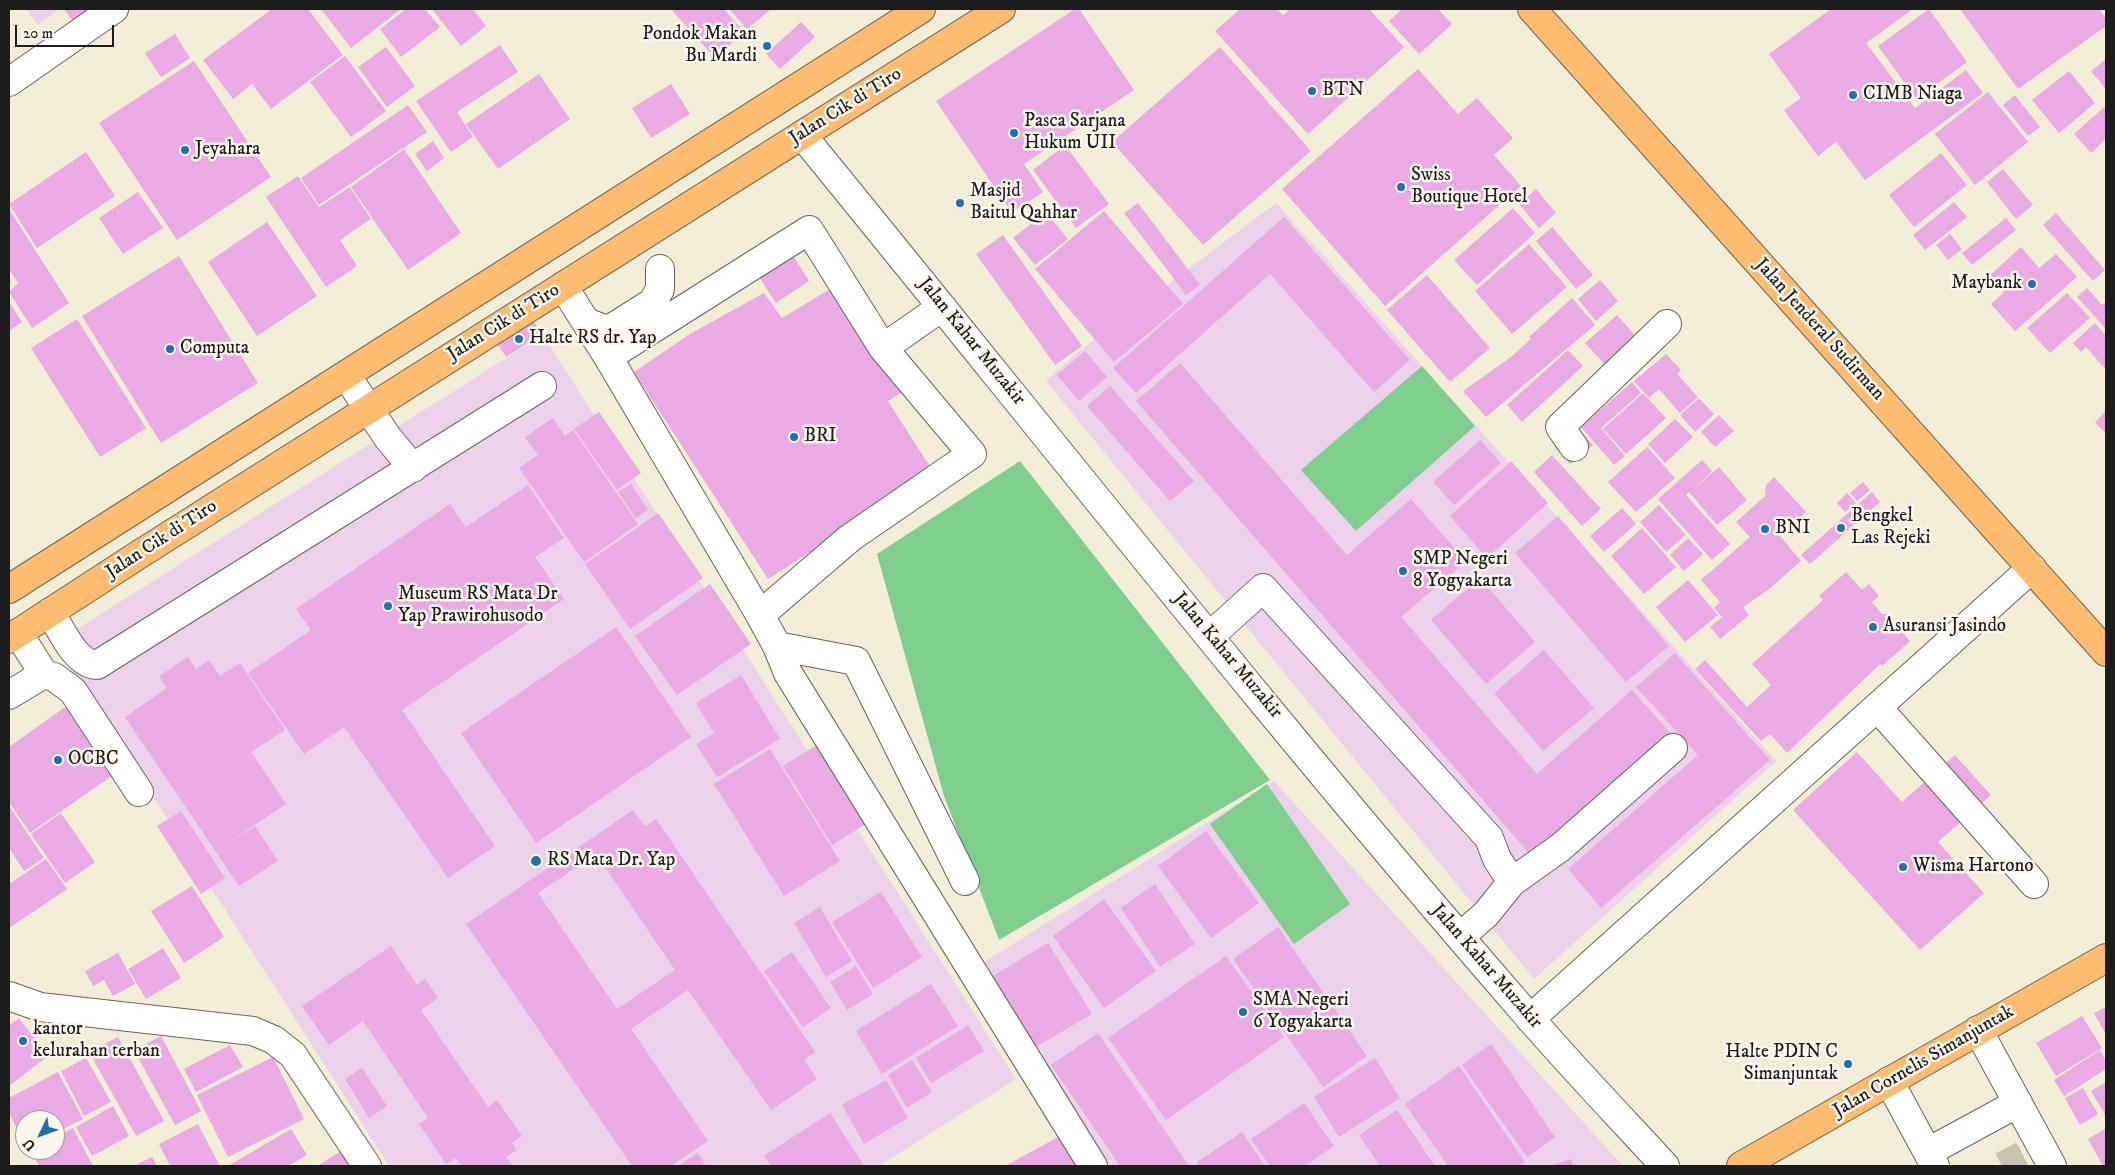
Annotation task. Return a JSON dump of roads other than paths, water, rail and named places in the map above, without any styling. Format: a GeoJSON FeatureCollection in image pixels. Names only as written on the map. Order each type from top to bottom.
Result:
{"type":"FeatureCollection","features":[{"type":"Feature","properties":{"kind":"main road"},"geometry":{"type":"LineString","coordinates":[[9,589],[921,9]]}},
{"type":"Feature","properties":{"kind":"main road","name":"Jalan Cik di Tiro"},"geometry":{"type":"LineString","coordinates":[[13,636],[1001,9]]}},
{"type":"Feature","properties":{"kind":"main road","name":"Jalan Jenderal Sudirman"},"geometry":{"type":"LineString","coordinates":[[1532,9],[2106,652]]}},
{"type":"Feature","properties":{"kind":"main road"},"geometry":{"type":"LineString","coordinates":[[776,101],[802,135]]}},
{"type":"Feature","properties":{"kind":"main road","name":"Jalan Cornelis Simanjuntak"},"geometry":{"type":"LineString","coordinates":[[1741,1166],[2106,958]]}},
{"type":"Feature","properties":{"kind":"street"},"geometry":{"type":"LineString","coordinates":[[9,82],[114,9]]}},
{"type":"Feature","properties":{"kind":"street","name":"Jalan Kahar Muzakir"},"geometry":{"type":"LineString","coordinates":[[802,135],[1210,636],[1460,937],[1530,1019],[1664,1166]]}},
{"type":"Feature","properties":{"kind":"street"},"geometry":{"type":"LineString","coordinates":[[608,357],[684,307],[809,230],[883,348],[972,454],[850,538],[760,615]]}},
{"type":"Feature","properties":{"kind":"street"},"geometry":{"type":"LineString","coordinates":[[640,238],[684,307]]}},
{"type":"Feature","properties":{"kind":"street"},"geometry":{"type":"LineString","coordinates":[[586,322],[604,329],[612,328],[653,302],[660,289],[660,269]]}},
{"type":"Feature","properties":{"kind":"street"},"geometry":{"type":"LineString","coordinates":[[563,286],[608,357],[760,615],[778,646],[788,673],[1093,1166]]}},
{"type":"Feature","properties":{"kind":"street"},"geometry":{"type":"LineString","coordinates":[[883,348],[942,307]]}},
{"type":"Feature","properties":{"kind":"street"},"geometry":{"type":"LineString","coordinates":[[1574,447],[1560,427],[1668,324]]}},
{"type":"Feature","properties":{"kind":"street"},"geometry":{"type":"LineString","coordinates":[[346,375],[388,438],[413,468]]}},
{"type":"Feature","properties":{"kind":"street"},"geometry":{"type":"LineString","coordinates":[[50,612],[79,657],[91,665],[97,666],[542,386]]}},
{"type":"Feature","properties":{"kind":"street"},"geometry":{"type":"LineString","coordinates":[[1530,1019],[2032,568]]}},
{"type":"Feature","properties":{"kind":"street"},"geometry":{"type":"LineString","coordinates":[[1210,636],[1262,588],[1489,838],[1497,859],[1512,882]]}},
{"type":"Feature","properties":{"kind":"street"},"geometry":{"type":"LineString","coordinates":[[13,636],[44,674],[54,677],[72,691],[139,792]]}},
{"type":"Feature","properties":{"kind":"street"},"geometry":{"type":"LineString","coordinates":[[778,646],[856,661],[965,881]]}},
{"type":"Feature","properties":{"kind":"street"},"geometry":{"type":"LineString","coordinates":[[9,695],[44,674]]}},
{"type":"Feature","properties":{"kind":"street"},"geometry":{"type":"LineString","coordinates":[[1877,707],[2034,884]]}},
{"type":"Feature","properties":{"kind":"street"},"geometry":{"type":"LineString","coordinates":[[1460,937],[1486,914],[1512,882],[1561,847],[1673,748]]}},
{"type":"Feature","properties":{"kind":"street"},"geometry":{"type":"LineString","coordinates":[[9,996],[40,1007],[253,1031],[274,1040],[293,1056],[366,1166]]}},
{"type":"Feature","properties":{"kind":"street"},"geometry":{"type":"LineString","coordinates":[[1978,1030],[2018,1103],[2039,1155]]}},
{"type":"Feature","properties":{"kind":"street"},"geometry":{"type":"LineString","coordinates":[[1889,1081],[1932,1159],[2018,1103]]}},
{"type":"Feature","properties":{"kind":"tunnel"},"geometry":{"type":"LineString","coordinates":[[2002,1166],[2023,1155]]}},
{"type":"Feature","properties":{"kind":"place","name":"Pondok Makan Bu Mardi"},"geometry":{"type":"Point","coordinates":[767,46]}},
{"type":"Feature","properties":{"kind":"place","name":"BTN"},"geometry":{"type":"Point","coordinates":[1312,91]}},
{"type":"Feature","properties":{"kind":"place","name":"CIMB Niaga"},"geometry":{"type":"Point","coordinates":[1853,95]}},
{"type":"Feature","properties":{"kind":"place","name":"Pasca Sarjana Hukum UII"},"geometry":{"type":"Point","coordinates":[1014,133]}},
{"type":"Feature","properties":{"kind":"place","name":"Jeyahara"},"geometry":{"type":"Point","coordinates":[185,150]}},
{"type":"Feature","properties":{"kind":"place","name":"Swiss Boutique Hotel"},"geometry":{"type":"Point","coordinates":[1401,187]}},
{"type":"Feature","properties":{"kind":"place","name":"Masjid Baitul Qahhar"},"geometry":{"type":"Point","coordinates":[960,203]}},
{"type":"Feature","properties":{"kind":"place","name":"Maybank"},"geometry":{"type":"Point","coordinates":[2032,284]}},
{"type":"Feature","properties":{"kind":"place","name":"Halte RS dr. Yap"},"geometry":{"type":"Point","coordinates":[519,339]}},
{"type":"Feature","properties":{"kind":"place","name":"Computa"},"geometry":{"type":"Point","coordinates":[170,349]}},
{"type":"Feature","properties":{"kind":"place","name":"BRI"},"geometry":{"type":"Point","coordinates":[794,437]}},
{"type":"Feature","properties":{"kind":"place","name":"Bengkel Las Rejeki"},"geometry":{"type":"Point","coordinates":[1841,528]}},
{"type":"Feature","properties":{"kind":"place","name":"BNI"},"geometry":{"type":"Point","coordinates":[1765,529]}},
{"type":"Feature","properties":{"kind":"place","name":"SMP Negeri 8 Yogyakarta"},"geometry":{"type":"Point","coordinates":[1403,571]}},
{"type":"Feature","properties":{"kind":"place","name":"Museum RS Mata Dr Yap Prawirohusodo"},"geometry":{"type":"Point","coordinates":[388,606]}},
{"type":"Feature","properties":{"kind":"place","name":"Asuransi Jasindo"},"geometry":{"type":"Point","coordinates":[1873,627]}},
{"type":"Feature","properties":{"kind":"place","name":"OCBC"},"geometry":{"type":"Point","coordinates":[58,760]}},
{"type":"Feature","properties":{"kind":"place","name":"RS Mata Dr. Yap"},"geometry":{"type":"Point","coordinates":[536,861]}},
{"type":"Feature","properties":{"kind":"place","name":"Wisma Hartono"},"geometry":{"type":"Point","coordinates":[1903,867]}},
{"type":"Feature","properties":{"kind":"place","name":"SMA Negeri 6 Yogyakarta"},"geometry":{"type":"Point","coordinates":[1243,1012]}},
{"type":"Feature","properties":{"kind":"place","name":"kantor kelurahan terban"},"geometry":{"type":"Point","coordinates":[23,1041]}},
{"type":"Feature","properties":{"kind":"place","name":"Halte PDIN C Simanjuntak"},"geometry":{"type":"Point","coordinates":[1848,1064]}}]}
